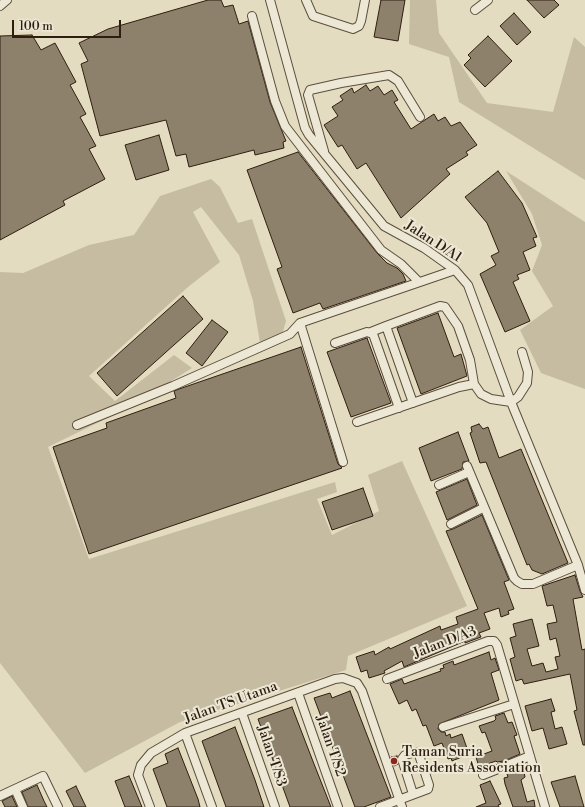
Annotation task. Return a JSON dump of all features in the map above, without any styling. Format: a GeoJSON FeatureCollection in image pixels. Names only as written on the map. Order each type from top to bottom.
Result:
{"type":"FeatureCollection","features":[{"type":"Feature","properties":{"kind":"street"},"geometry":{"type":"LineString","coordinates":[[0,6],[7,0]]}},
{"type":"Feature","properties":{"kind":"street","name":"Jalan D/A1"},"geometry":{"type":"LineString","coordinates":[[270,0],[305,128],[309,135],[384,226],[424,248],[455,270],[468,285],[511,402],[578,565],[585,590]]}},
{"type":"Feature","properties":{"kind":"street"},"geometry":{"type":"LineString","coordinates":[[306,0],[313,16],[353,29],[359,26],[365,0]]}},
{"type":"Feature","properties":{"kind":"street"},"geometry":{"type":"LineString","coordinates":[[475,10],[488,0]]}},
{"type":"Feature","properties":{"kind":"street"},"geometry":{"type":"LineString","coordinates":[[252,16],[275,101],[285,126],[381,250],[401,264],[419,282]]}},
{"type":"Feature","properties":{"kind":"street"},"geometry":{"type":"LineString","coordinates":[[325,153],[308,95],[310,90],[389,75],[398,81],[420,117]]}},
{"type":"Feature","properties":{"kind":"street"},"geometry":{"type":"LineString","coordinates":[[77,425],[173,386],[290,334],[300,322],[455,270]]}},
{"type":"Feature","properties":{"kind":"street"},"geometry":{"type":"LineString","coordinates":[[335,343],[370,332],[440,306],[445,307],[458,326],[470,360],[474,384],[481,394],[491,399],[511,402],[518,397],[527,383],[528,372],[522,352]]}},
{"type":"Feature","properties":{"kind":"street"},"geometry":{"type":"LineString","coordinates":[[300,322],[343,462]]}},
{"type":"Feature","properties":{"kind":"street"},"geometry":{"type":"LineString","coordinates":[[386,326],[413,403]]}},
{"type":"Feature","properties":{"kind":"street"},"geometry":{"type":"LineString","coordinates":[[370,332],[375,338],[399,408]]}},
{"type":"Feature","properties":{"kind":"street"},"geometry":{"type":"LineString","coordinates":[[357,422],[459,387],[474,384]]}},
{"type":"Feature","properties":{"kind":"street"},"geometry":{"type":"LineString","coordinates":[[439,485],[468,469],[483,508],[514,578],[522,584],[533,584],[578,565]]}},
{"type":"Feature","properties":{"kind":"street"},"geometry":{"type":"LineString","coordinates":[[451,524],[483,508]]}},
{"type":"Feature","properties":{"kind":"street","name":"Jalan D/A3"},"geometry":{"type":"LineString","coordinates":[[387,679],[488,641],[494,641],[497,645],[545,807]]}},
{"type":"Feature","properties":{"kind":"street","name":"Jalan TS Utama"},"geometry":{"type":"LineString","coordinates":[[150,807],[140,780],[139,770],[145,759],[151,753],[186,734],[335,679],[343,678],[357,683],[362,691],[401,803]]}},
{"type":"Feature","properties":{"kind":"street","name":"Jalan T/S2"},"geometry":{"type":"LineString","coordinates":[[298,693],[338,807]]}},
{"type":"Feature","properties":{"kind":"street"},"geometry":{"type":"LineString","coordinates":[[443,727],[514,704]]}},
{"type":"Feature","properties":{"kind":"street","name":"Jalan T/S3"},"geometry":{"type":"LineString","coordinates":[[242,713],[275,807]]}},
{"type":"Feature","properties":{"kind":"street"},"geometry":{"type":"LineString","coordinates":[[186,734],[212,807]]}},
{"type":"Feature","properties":{"kind":"street"},"geometry":{"type":"LineString","coordinates":[[380,807],[401,803],[413,794],[426,790],[429,787],[419,755],[416,752],[405,755],[402,759],[413,794]]}},
{"type":"Feature","properties":{"kind":"street"},"geometry":{"type":"LineString","coordinates":[[483,775],[530,756]]}},
{"type":"Feature","properties":{"kind":"street"},"geometry":{"type":"LineString","coordinates":[[0,796],[43,776],[58,807]]}},
{"type":"Feature","properties":{"kind":"street"},"geometry":{"type":"LineString","coordinates":[[15,789],[23,807]]}},
{"type":"Feature","properties":{"kind":"shaded area"},"geometry":{"type":"Polygon","coordinates":[[[410,0],[436,0],[439,33],[487,103],[553,112],[574,37],[585,47],[585,180],[459,102],[449,57],[409,44],[410,0]]]}},
{"type":"Feature","properties":{"kind":"shaded area"},"geometry":{"type":"Polygon","coordinates":[[[506,171],[585,222],[585,389],[541,373],[520,330],[553,306],[532,271],[542,245],[532,214],[506,171]]]}},
{"type":"Feature","properties":{"kind":"shaded area"},"geometry":{"type":"Polygon","coordinates":[[[211,179],[220,187],[238,223],[252,219],[286,321],[281,338],[260,343],[253,301],[239,255],[201,207],[193,212],[220,262],[188,287],[89,376],[115,401],[174,355],[192,368],[126,409],[48,447],[89,559],[335,482],[337,492],[317,499],[332,535],[379,511],[368,475],[402,461],[467,606],[348,656],[346,670],[180,722],[85,773],[0,663],[0,272],[23,273],[89,245],[134,235],[160,196],[211,179]]]}},
{"type":"Feature","properties":{"kind":"building"},"geometry":{"type":"Polygon","coordinates":[[[208,0],[221,0],[224,7],[233,5],[239,24],[248,21],[270,102],[286,141],[283,142],[284,148],[255,155],[254,150],[189,167],[186,154],[176,156],[166,120],[100,136],[81,64],[88,61],[79,43],[108,29],[208,0]]]}},
{"type":"Feature","properties":{"kind":"building"},"geometry":{"type":"Polygon","coordinates":[[[381,0],[405,0],[398,41],[374,37],[381,0]]]}},
{"type":"Feature","properties":{"kind":"building"},"geometry":{"type":"Polygon","coordinates":[[[527,0],[554,0],[559,5],[544,18],[527,0]]]}},
{"type":"Feature","properties":{"kind":"building"},"geometry":{"type":"Polygon","coordinates":[[[514,13],[531,32],[517,45],[500,26],[514,13]]]}},
{"type":"Feature","properties":{"kind":"building"},"geometry":{"type":"Polygon","coordinates":[[[32,35],[41,50],[55,43],[76,82],[70,85],[86,114],[80,117],[96,146],[89,149],[105,179],[63,201],[65,205],[0,240],[0,36],[32,35]]]}},
{"type":"Feature","properties":{"kind":"building"},"geometry":{"type":"Polygon","coordinates":[[[488,36],[512,61],[485,87],[464,65],[471,58],[468,55],[488,36]]]}},
{"type":"Feature","properties":{"kind":"building"},"geometry":{"type":"Polygon","coordinates":[[[366,85],[370,91],[378,86],[384,95],[392,90],[398,100],[394,102],[411,129],[434,114],[438,121],[445,117],[451,126],[460,122],[477,145],[466,152],[468,155],[446,169],[450,174],[401,218],[366,163],[357,169],[342,145],[338,147],[324,125],[338,116],[332,107],[343,100],[340,96],[352,88],[354,93],[366,85]]]}},
{"type":"Feature","properties":{"kind":"building"},"geometry":{"type":"Polygon","coordinates":[[[159,135],[169,170],[136,180],[125,145],[159,135]]]}},
{"type":"Feature","properties":{"kind":"building"},"geometry":{"type":"Polygon","coordinates":[[[298,152],[377,253],[387,263],[397,268],[403,274],[406,281],[323,309],[320,303],[293,313],[277,269],[282,267],[247,170],[298,152]]]}},
{"type":"Feature","properties":{"kind":"building"},"geometry":{"type":"Polygon","coordinates":[[[498,171],[522,203],[537,237],[533,238],[536,246],[523,252],[530,270],[517,275],[519,279],[513,282],[530,321],[505,332],[480,274],[496,265],[491,256],[499,252],[487,223],[465,197],[498,171]]]}},
{"type":"Feature","properties":{"kind":"building"},"geometry":{"type":"Polygon","coordinates":[[[183,296],[203,319],[117,396],[97,373],[183,296]]]}},
{"type":"Feature","properties":{"kind":"building"},"geometry":{"type":"Polygon","coordinates":[[[438,313],[454,357],[461,354],[467,376],[421,394],[397,328],[438,313]]]}},
{"type":"Feature","properties":{"kind":"building"},"geometry":{"type":"Polygon","coordinates":[[[212,320],[228,332],[202,366],[186,353],[212,320]]]}},
{"type":"Feature","properties":{"kind":"building"},"geometry":{"type":"Polygon","coordinates":[[[367,338],[391,403],[351,417],[327,352],[367,338]]]}},
{"type":"Feature","properties":{"kind":"building"},"geometry":{"type":"Polygon","coordinates":[[[301,347],[338,464],[342,468],[89,554],[53,447],[107,428],[106,423],[176,398],[174,391],[301,347]]]}},
{"type":"Feature","properties":{"kind":"building"},"geometry":{"type":"Polygon","coordinates":[[[479,424],[483,429],[488,427],[499,458],[521,449],[568,563],[542,574],[532,570],[529,564],[527,565],[486,462],[480,463],[470,433],[472,432],[471,427],[479,424]]]}},
{"type":"Feature","properties":{"kind":"building"},"geometry":{"type":"Polygon","coordinates":[[[458,432],[469,461],[463,462],[462,469],[431,481],[419,448],[458,432]]]}},
{"type":"Feature","properties":{"kind":"building"},"geometry":{"type":"Polygon","coordinates":[[[467,479],[477,505],[447,520],[436,492],[467,479]]]}},
{"type":"Feature","properties":{"kind":"building"},"geometry":{"type":"Polygon","coordinates":[[[363,488],[373,516],[332,530],[322,502],[363,488]]]}},
{"type":"Feature","properties":{"kind":"building"},"geometry":{"type":"Polygon","coordinates":[[[482,515],[509,580],[504,582],[514,609],[508,611],[509,614],[501,617],[499,608],[484,613],[490,629],[479,633],[481,637],[465,643],[465,641],[404,667],[402,661],[384,671],[385,673],[369,678],[367,670],[361,672],[356,657],[374,651],[375,655],[389,647],[390,649],[440,626],[441,630],[458,624],[456,617],[478,609],[446,531],[482,515]]]}},
{"type":"Feature","properties":{"kind":"building"},"geometry":{"type":"Polygon","coordinates":[[[575,575],[583,597],[573,599],[582,650],[585,649],[585,745],[583,745],[574,711],[577,710],[570,674],[524,684],[522,679],[516,681],[510,659],[515,657],[510,638],[516,636],[513,624],[532,619],[539,646],[527,649],[532,666],[543,663],[546,672],[558,669],[555,657],[560,656],[556,638],[550,640],[547,624],[557,622],[553,605],[547,606],[542,586],[575,575]]]}},
{"type":"Feature","properties":{"kind":"building"},"geometry":{"type":"Polygon","coordinates":[[[489,652],[491,660],[495,658],[499,670],[491,673],[499,700],[439,724],[438,729],[441,732],[445,732],[446,736],[450,734],[451,738],[462,734],[469,754],[452,761],[451,758],[448,759],[442,743],[434,746],[426,725],[423,726],[416,709],[412,711],[407,700],[399,704],[390,684],[402,679],[404,684],[441,671],[440,669],[444,668],[443,665],[453,661],[454,665],[489,652]]]}},
{"type":"Feature","properties":{"kind":"building"},"geometry":{"type":"Polygon","coordinates":[[[350,691],[391,797],[364,807],[355,807],[314,698],[330,693],[332,698],[350,691]]]}},
{"type":"Feature","properties":{"kind":"building"},"geometry":{"type":"Polygon","coordinates":[[[551,699],[555,711],[551,712],[555,729],[562,727],[567,744],[549,749],[543,728],[532,731],[525,706],[551,699]]]}},
{"type":"Feature","properties":{"kind":"building"},"geometry":{"type":"Polygon","coordinates":[[[292,707],[331,807],[290,807],[258,719],[292,707]]]}},
{"type":"Feature","properties":{"kind":"building"},"geometry":{"type":"Polygon","coordinates":[[[504,713],[508,723],[512,722],[517,735],[514,736],[520,754],[504,761],[496,761],[479,767],[476,757],[492,751],[485,732],[482,733],[479,726],[494,721],[496,719],[495,716],[504,713]]]}},
{"type":"Feature","properties":{"kind":"building"},"geometry":{"type":"Polygon","coordinates":[[[235,727],[264,807],[226,807],[202,741],[235,727]]]}},
{"type":"Feature","properties":{"kind":"building"},"geometry":{"type":"Polygon","coordinates":[[[178,748],[200,807],[167,807],[153,769],[168,763],[165,754],[178,748]]]}},
{"type":"Feature","properties":{"kind":"building"},"geometry":{"type":"Polygon","coordinates":[[[397,756],[398,764],[394,766],[391,757],[397,756]]]}},
{"type":"Feature","properties":{"kind":"building"},"geometry":{"type":"Polygon","coordinates":[[[523,767],[525,777],[521,780],[527,802],[534,800],[535,807],[513,807],[505,784],[504,778],[508,777],[506,771],[523,767]]]}},
{"type":"Feature","properties":{"kind":"building"},"geometry":{"type":"Polygon","coordinates":[[[129,776],[142,807],[125,807],[115,781],[129,776]]]}},
{"type":"Feature","properties":{"kind":"building"},"geometry":{"type":"Polygon","coordinates":[[[575,776],[584,807],[560,807],[551,782],[575,776]]]}},
{"type":"Feature","properties":{"kind":"building"},"geometry":{"type":"Polygon","coordinates":[[[490,781],[501,804],[498,805],[499,807],[476,807],[486,803],[480,785],[490,781]]]}},
{"type":"Feature","properties":{"kind":"building"},"geometry":{"type":"Polygon","coordinates":[[[37,785],[47,807],[28,807],[22,792],[37,785]]]}},
{"type":"Feature","properties":{"kind":"building"},"geometry":{"type":"Polygon","coordinates":[[[76,786],[86,807],[74,807],[66,791],[76,786]]]}},
{"type":"Feature","properties":{"kind":"building"},"geometry":{"type":"Polygon","coordinates":[[[12,796],[17,807],[5,807],[2,801],[12,796]]]}},
{"type":"Feature","properties":{"kind":"place","name":"Taman Suria Residents Association"},"geometry":{"type":"Point","coordinates":[394,761]}}]}
